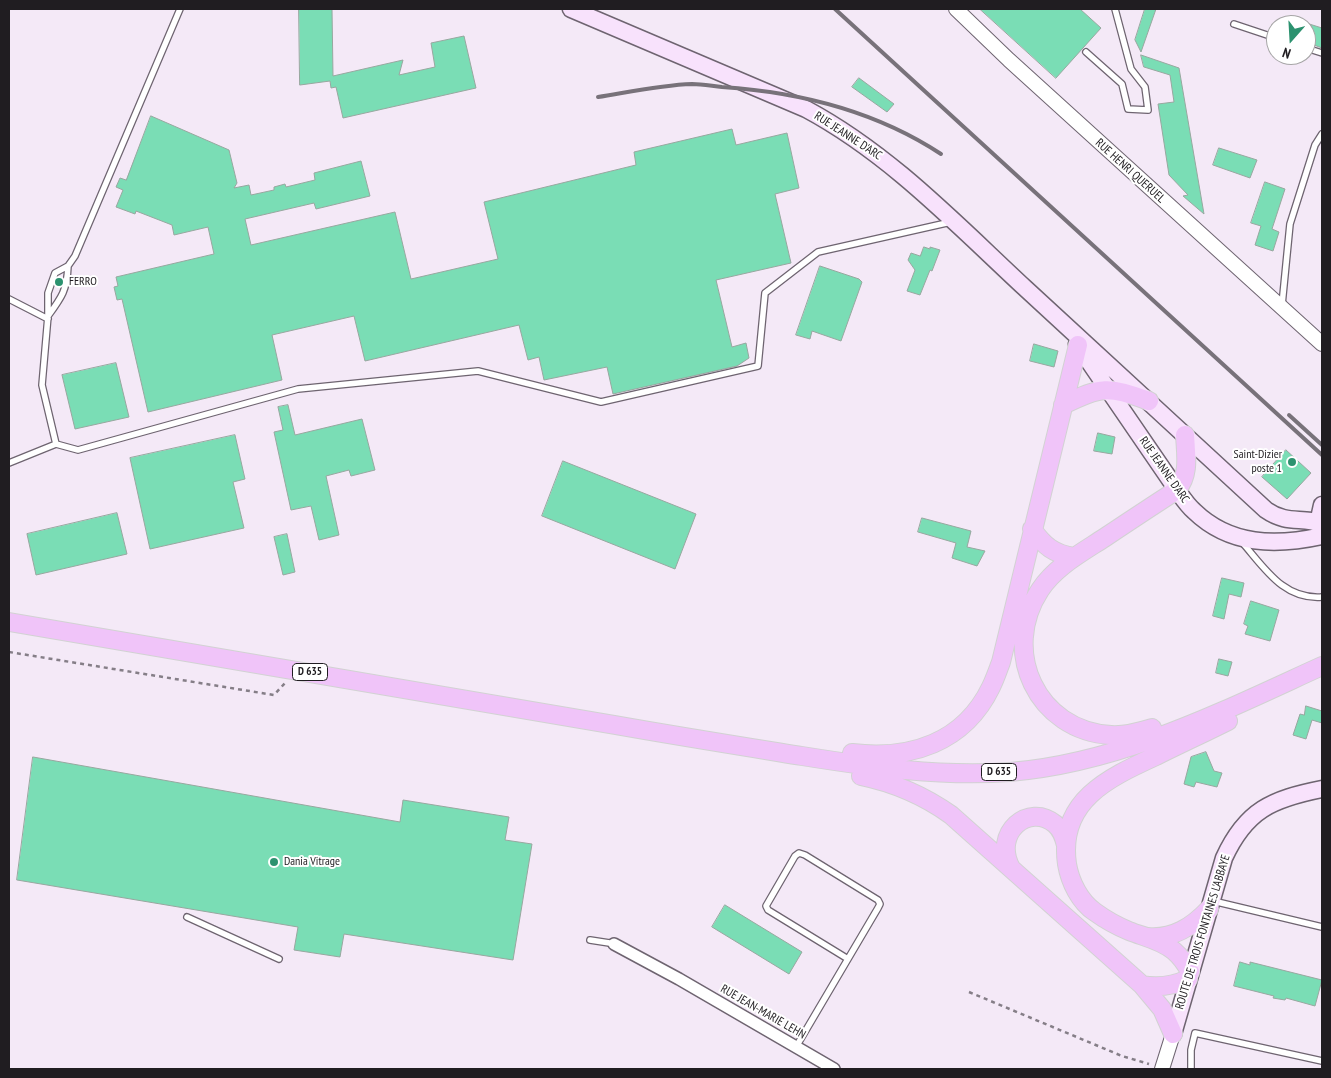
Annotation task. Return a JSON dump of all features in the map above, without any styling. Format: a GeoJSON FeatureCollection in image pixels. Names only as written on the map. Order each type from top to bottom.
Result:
{"type":"FeatureCollection","features":[{"type":"Feature","properties":{"kind":"main road","name":"RUE JEANNE D'ARC"},"geometry":{"type":"LineString","coordinates":[[571,9],[806,109],[832,123],[879,156],[954,221],[1056,317],[1274,515],[1321,528]]}},
{"type":"Feature","properties":{"kind":"main road","name":"RUE JEANNE D'ARC"},"geometry":{"type":"LineString","coordinates":[[1056,317],[1177,490],[1193,510],[1208,523],[1238,538],[1252,541],[1282,542],[1321,528]]}},
{"type":"Feature","properties":{"kind":"main road"},"geometry":{"type":"LineString","coordinates":[[611,724],[867,755],[885,755],[928,747],[946,738],[981,705],[992,687],[1000,662],[1078,346]]}},
{"type":"Feature","properties":{"kind":"main road"},"geometry":{"type":"LineString","coordinates":[[1063,405],[1085,394],[1108,390],[1116,390],[1149,401]]}},
{"type":"Feature","properties":{"kind":"main road"},"geometry":{"type":"LineString","coordinates":[[1185,435],[1186,475],[1177,490],[1074,557],[1050,577],[1033,601],[1023,630],[1023,644],[1030,682],[1037,695],[1047,706],[1076,727],[1093,733],[1111,736],[1140,732],[1298,676]]}},
{"type":"Feature","properties":{"kind":"main road"},"geometry":{"type":"LineString","coordinates":[[1321,528],[1322,505]]}},
{"type":"Feature","properties":{"kind":"main road"},"geometry":{"type":"LineString","coordinates":[[1032,529],[1040,541],[1053,551],[1074,557]]}},
{"type":"Feature","properties":{"kind":"main road","name":"D 635"},"geometry":{"type":"LineString","coordinates":[[9,622],[685,737],[884,769],[953,774],[1012,772],[1064,764],[1126,748],[1196,723],[1298,676],[1322,667]]}},
{"type":"Feature","properties":{"kind":"main road"},"geometry":{"type":"LineString","coordinates":[[1066,845],[1070,827],[1082,804],[1089,795],[1107,780],[1238,716],[1322,667]]}},
{"type":"Feature","properties":{"kind":"main road"},"geometry":{"type":"LineString","coordinates":[[685,737],[868,777],[913,791],[933,802],[951,815],[1142,985],[1162,1009],[1172,1034]]}},
{"type":"Feature","properties":{"kind":"main road","name":"ROUTE DE TROIS FONTAINES L'ABBAYE"},"geometry":{"type":"LineString","coordinates":[[1172,1034],[1224,858],[1233,838],[1243,825],[1271,804],[1286,797],[1322,789]]}},
{"type":"Feature","properties":{"kind":"main road"},"geometry":{"type":"LineString","coordinates":[[1011,868],[1005,854],[1005,845],[1007,836],[1012,828],[1022,821],[1032,818],[1044,818],[1055,824],[1062,832],[1066,845],[1068,872],[1078,894],[1083,900],[1093,911],[1110,922],[1147,937],[1174,951],[1189,975],[1166,987],[1156,988],[1142,985]]}},
{"type":"Feature","properties":{"kind":"main road"},"geometry":{"type":"LineString","coordinates":[[1147,937],[1158,938],[1178,932],[1199,920],[1210,905]]}},
{"type":"Feature","properties":{"kind":"street","name":"RUE HENRI QUERUEL"},"geometry":{"type":"LineString","coordinates":[[956,9],[1009,60],[1322,344]]}},
{"type":"Feature","properties":{"kind":"street","name":"RUE HENRI QUERUEL"},"geometry":{"type":"LineString","coordinates":[[1308,330],[1322,337]]}},
{"type":"Feature","properties":{"kind":"street","name":"RUE JEAN-MARIE LEHN"},"geometry":{"type":"LineString","coordinates":[[618,944],[834,1069]]}},
{"type":"Feature","properties":{"kind":"street","name":"ROUTE DE TROIS FONTAINES L'ABBAYE"},"geometry":{"type":"LineString","coordinates":[[1162,1069],[1172,1034]]}},
{"type":"Feature","properties":{"kind":"lane"},"geometry":{"type":"LineString","coordinates":[[56,444],[42,385],[48,318],[48,293],[55,273],[68,266],[75,256],[180,9]]}},
{"type":"Feature","properties":{"kind":"lane"},"geometry":{"type":"LineString","coordinates":[[1086,52],[1122,84],[1128,109],[1148,110],[1145,87],[1130,69],[1115,9]]}},
{"type":"Feature","properties":{"kind":"lane"},"geometry":{"type":"LineString","coordinates":[[1234,24],[1266,35]]}},
{"type":"Feature","properties":{"kind":"lane"},"geometry":{"type":"LineString","coordinates":[[1282,309],[1290,224],[1315,145],[1322,134]]}},
{"type":"Feature","properties":{"kind":"lane"},"geometry":{"type":"LineString","coordinates":[[9,463],[56,444],[78,450],[298,389],[478,371],[601,402],[758,366],[766,293],[818,252],[954,221]]}},
{"type":"Feature","properties":{"kind":"lane"},"geometry":{"type":"LineString","coordinates":[[48,318],[67,284],[68,266]]}},
{"type":"Feature","properties":{"kind":"lane"},"geometry":{"type":"LineString","coordinates":[[9,298],[48,318]]}},
{"type":"Feature","properties":{"kind":"lane"},"geometry":{"type":"LineString","coordinates":[[1238,538],[1278,582],[1288,590],[1300,596],[1311,598],[1322,596]]}},
{"type":"Feature","properties":{"kind":"lane"},"geometry":{"type":"LineString","coordinates":[[796,1047],[880,904],[878,900],[814,860],[799,853],[795,856],[766,906],[768,910],[848,958]]}},
{"type":"Feature","properties":{"kind":"lane"},"geometry":{"type":"LineString","coordinates":[[1210,905],[1322,927]]}},
{"type":"Feature","properties":{"kind":"lane"},"geometry":{"type":"LineString","coordinates":[[187,917],[279,959]]}},
{"type":"Feature","properties":{"kind":"lane"},"geometry":{"type":"LineString","coordinates":[[590,940],[618,944]]}},
{"type":"Feature","properties":{"kind":"lane"},"geometry":{"type":"LineString","coordinates":[[1191,1069],[1191,1050],[1195,1034],[1322,1061]]}},
{"type":"Feature","properties":{"kind":"path"},"geometry":{"type":"LineString","coordinates":[[9,652],[274,695],[297,670]]}},
{"type":"Feature","properties":{"kind":"path"},"geometry":{"type":"LineString","coordinates":[[969,992],[1122,1056],[1162,1069]]}},
{"type":"Feature","properties":{"kind":"building"},"geometry":{"type":"Polygon","coordinates":[[[299,9],[332,9],[333,76],[403,60],[399,75],[435,67],[431,43],[464,36],[476,88],[343,118],[336,87],[331,88],[330,81],[300,85],[299,9]]]}},
{"type":"Feature","properties":{"kind":"building"},"geometry":{"type":"Polygon","coordinates":[[[980,9],[1080,9],[1101,28],[1056,78],[980,9]]]}},
{"type":"Feature","properties":{"kind":"building"},"geometry":{"type":"Polygon","coordinates":[[[1145,9],[1156,9],[1141,52],[1135,40],[1145,9]]]}},
{"type":"Feature","properties":{"kind":"building"},"geometry":{"type":"Polygon","coordinates":[[[1316,26],[1322,28],[1322,48],[1316,46],[1316,26]]]}},
{"type":"Feature","properties":{"kind":"building"},"geometry":{"type":"Polygon","coordinates":[[[1141,55],[1179,68],[1204,214],[1183,196],[1188,195],[1169,175],[1158,104],[1174,102],[1170,75],[1144,67],[1141,55]]]}},
{"type":"Feature","properties":{"kind":"building"},"geometry":{"type":"Polygon","coordinates":[[[859,78],[894,104],[887,112],[852,87],[859,78]]]}},
{"type":"Feature","properties":{"kind":"building"},"geometry":{"type":"Polygon","coordinates":[[[151,116],[229,150],[237,183],[234,188],[249,185],[251,195],[274,190],[274,187],[285,184],[286,187],[315,180],[314,173],[361,161],[370,196],[316,209],[314,203],[245,219],[251,245],[395,212],[411,279],[498,259],[484,202],[636,165],[634,152],[732,129],[736,145],[787,133],[799,188],[775,194],[791,263],[716,280],[732,347],[746,343],[749,358],[737,366],[613,394],[607,367],[544,380],[539,357],[528,360],[519,325],[365,361],[354,316],[272,335],[282,380],[148,412],[122,299],[117,300],[114,287],[118,286],[116,277],[214,254],[208,227],[174,235],[172,225],[136,211],[135,214],[116,207],[123,190],[116,187],[120,178],[126,180],[151,116]]]}},
{"type":"Feature","properties":{"kind":"building"},"geometry":{"type":"Polygon","coordinates":[[[1219,148],[1257,160],[1250,178],[1213,165],[1219,148]]]}},
{"type":"Feature","properties":{"kind":"building"},"geometry":{"type":"Polygon","coordinates":[[[1265,182],[1285,189],[1272,229],[1279,232],[1273,251],[1255,245],[1261,226],[1251,223],[1265,182]]]}},
{"type":"Feature","properties":{"kind":"building"},"geometry":{"type":"Polygon","coordinates":[[[924,247],[940,250],[920,295],[907,291],[915,270],[908,260],[911,253],[920,256],[924,247]]]}},
{"type":"Feature","properties":{"kind":"building"},"geometry":{"type":"Polygon","coordinates":[[[820,266],[859,279],[862,282],[841,341],[812,331],[810,339],[796,335],[820,266]]]}},
{"type":"Feature","properties":{"kind":"building"},"geometry":{"type":"Polygon","coordinates":[[[1034,344],[1058,351],[1054,367],[1030,361],[1034,344]]]}},
{"type":"Feature","properties":{"kind":"building"},"geometry":{"type":"Polygon","coordinates":[[[116,363],[129,417],[75,429],[62,375],[116,363]]]}},
{"type":"Feature","properties":{"kind":"building"},"geometry":{"type":"Polygon","coordinates":[[[288,405],[295,435],[362,419],[375,470],[351,476],[349,470],[326,476],[339,535],[319,540],[311,506],[291,510],[274,432],[283,430],[278,407],[288,405]]]}},
{"type":"Feature","properties":{"kind":"building"},"geometry":{"type":"Polygon","coordinates":[[[1098,433],[1115,437],[1112,454],[1094,451],[1098,433]]]}},
{"type":"Feature","properties":{"kind":"building"},"geometry":{"type":"Polygon","coordinates":[[[235,435],[245,479],[233,482],[244,528],[150,549],[130,458],[235,435]]]}},
{"type":"Feature","properties":{"kind":"building"},"geometry":{"type":"Polygon","coordinates":[[[1286,450],[1311,473],[1287,499],[1262,477],[1286,450]]]}},
{"type":"Feature","properties":{"kind":"building"},"geometry":{"type":"Polygon","coordinates":[[[563,461],[696,514],[675,569],[542,516],[563,461]]]}},
{"type":"Feature","properties":{"kind":"building"},"geometry":{"type":"Polygon","coordinates":[[[117,513],[127,554],[36,575],[27,534],[117,513]]]}},
{"type":"Feature","properties":{"kind":"building"},"geometry":{"type":"Polygon","coordinates":[[[922,518],[971,531],[967,547],[985,551],[977,566],[952,558],[956,543],[918,532],[922,518]]]}},
{"type":"Feature","properties":{"kind":"building"},"geometry":{"type":"Polygon","coordinates":[[[287,534],[295,572],[283,575],[274,537],[287,534]]]}},
{"type":"Feature","properties":{"kind":"building"},"geometry":{"type":"Polygon","coordinates":[[[1222,578],[1244,583],[1241,597],[1229,594],[1224,619],[1213,616],[1222,578]]]}},
{"type":"Feature","properties":{"kind":"building"},"geometry":{"type":"Polygon","coordinates":[[[1251,601],[1279,610],[1270,641],[1245,634],[1248,626],[1244,624],[1251,601]]]}},
{"type":"Feature","properties":{"kind":"building"},"geometry":{"type":"Polygon","coordinates":[[[1219,659],[1232,662],[1228,676],[1216,673],[1219,659]]]}},
{"type":"Feature","properties":{"kind":"building"},"geometry":{"type":"Polygon","coordinates":[[[1306,706],[1322,711],[1322,723],[1312,720],[1306,739],[1293,735],[1300,714],[1304,715],[1306,706]]]}},
{"type":"Feature","properties":{"kind":"building"},"geometry":{"type":"Polygon","coordinates":[[[1206,752],[1214,771],[1222,773],[1217,787],[1196,782],[1194,787],[1184,784],[1191,757],[1206,752]]]}},
{"type":"Feature","properties":{"kind":"building","name":"Dania Vitrage"},"geometry":{"type":"Polygon","coordinates":[[[33,757],[400,822],[403,800],[509,817],[505,840],[532,844],[513,960],[344,934],[340,957],[294,950],[298,927],[17,880],[33,757]]]}},
{"type":"Feature","properties":{"kind":"building"},"geometry":{"type":"Polygon","coordinates":[[[725,905],[802,952],[789,974],[712,927],[725,905]]]}},
{"type":"Feature","properties":{"kind":"building"},"geometry":{"type":"Polygon","coordinates":[[[1240,962],[1250,965],[1250,962],[1322,980],[1315,1006],[1286,998],[1285,1000],[1273,998],[1274,996],[1234,986],[1240,962]]]}},
{"type":"Feature","properties":{"kind":"railway"},"geometry":{"type":"LineString","coordinates":[[835,9],[1322,455]]}},
{"type":"Feature","properties":{"kind":"railway"},"geometry":{"type":"LineString","coordinates":[[598,97],[657,87],[692,84],[780,94],[808,99],[864,116],[916,139],[941,154]]}},
{"type":"Feature","properties":{"kind":"railway"},"geometry":{"type":"LineString","coordinates":[[1289,415],[1322,445]]}},
{"type":"Feature","properties":{"kind":"place","name":"FERRO"},"geometry":{"type":"Point","coordinates":[59,282]}},
{"type":"Feature","properties":{"kind":"place","name":"Saint-Dizier poste 1"},"geometry":{"type":"Point","coordinates":[1292,462]}},
{"type":"Feature","properties":{"kind":"place","name":"Dania Vitrage"},"geometry":{"type":"Point","coordinates":[274,862]}}]}
